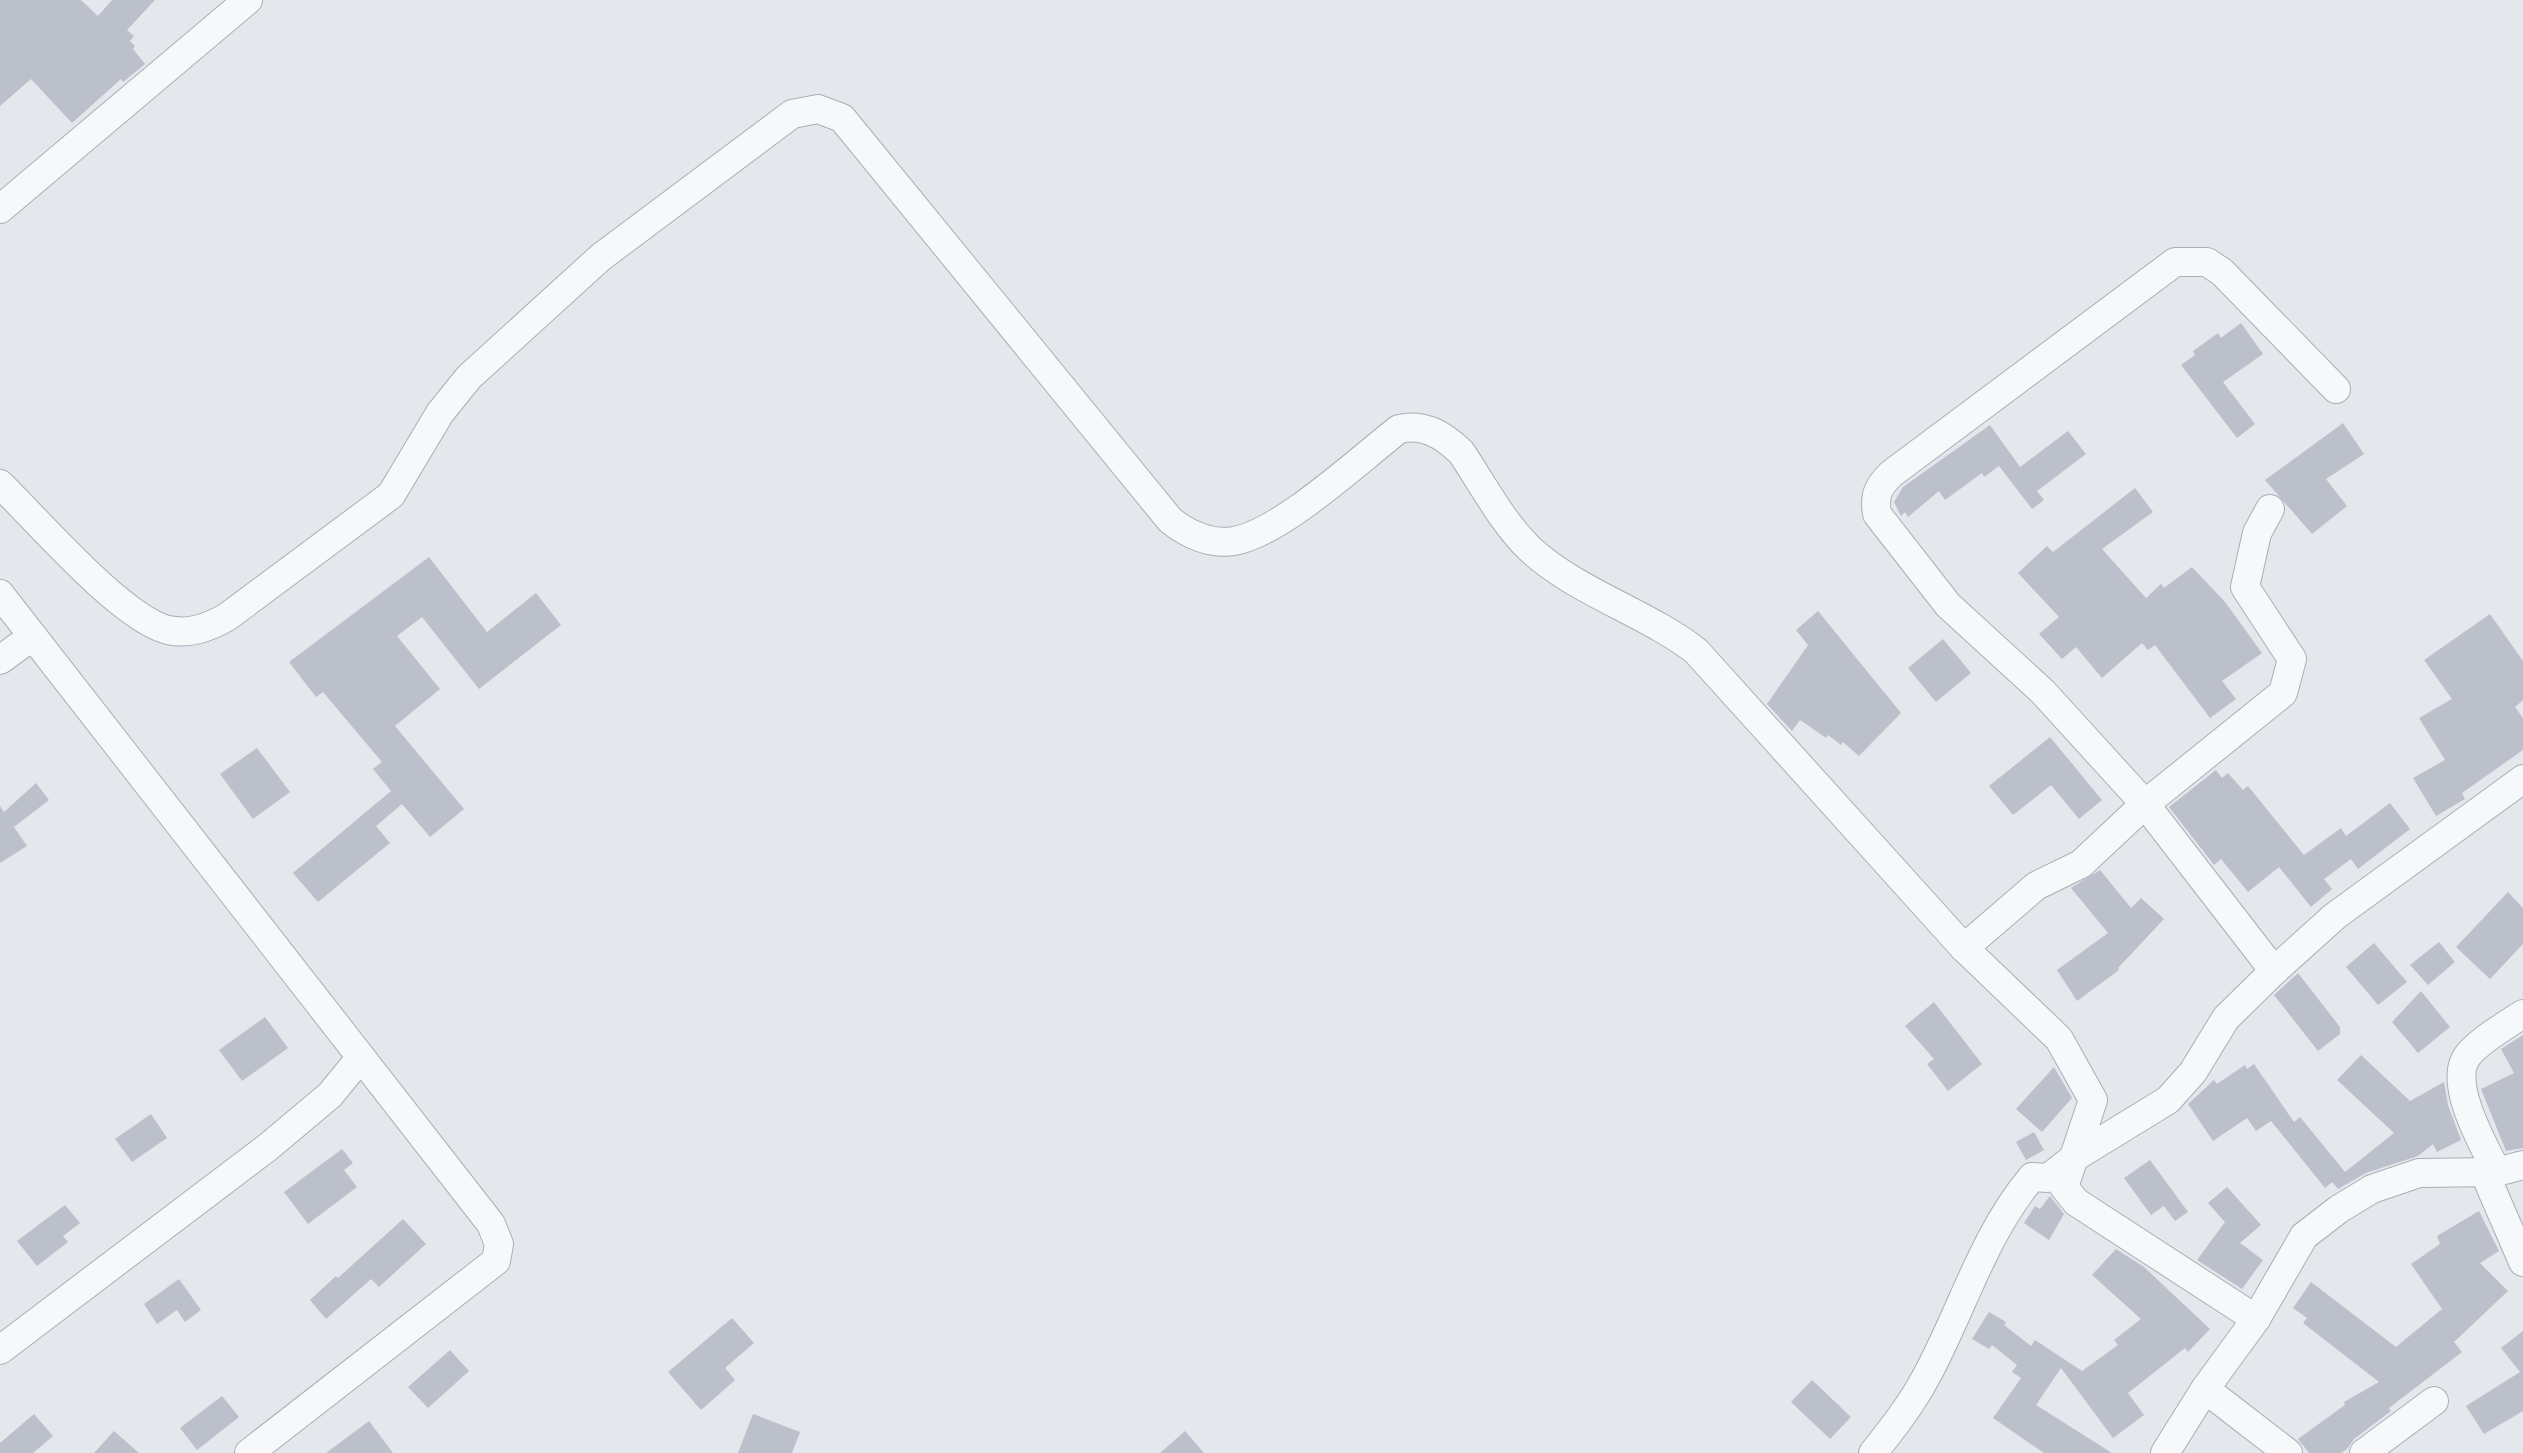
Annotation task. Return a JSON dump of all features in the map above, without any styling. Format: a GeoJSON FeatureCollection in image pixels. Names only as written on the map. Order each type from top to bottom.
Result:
{"type":"FeatureCollection","features":[{"type":"Feature","properties":{"kind":"street"},"geometry":{"type":"LineString","coordinates":[[0,209],[248,0]]}},
{"type":"Feature","properties":{"kind":"street"},"geometry":{"type":"LineString","coordinates":[[0,484],[136,617],[168,630],[190,632],[212,626],[391,495],[440,413],[469,377],[601,256],[792,114],[818,109],[842,118],[1170,520],[1184,531],[1220,542],[1236,541],[1288,514],[1399,428],[1421,427],[1438,434],[1461,452],[1533,552],[1696,651],[1964,948],[2059,1039],[2093,1100],[2075,1157],[2056,1182]]}},
{"type":"Feature","properties":{"kind":"street"},"geometry":{"type":"LineString","coordinates":[[2274,971],[2145,804],[2043,692],[1948,605],[1877,514],[1874,499],[1878,487],[1890,474],[2175,262],[2207,262],[2222,272],[2336,389]]}},
{"type":"Feature","properties":{"kind":"street"},"geometry":{"type":"LineString","coordinates":[[1964,948],[2036,886],[2080,864],[2145,804],[2283,693],[2292,659],[2245,587],[2257,534],[2270,509]]}},
{"type":"Feature","properties":{"kind":"street"},"geometry":{"type":"LineString","coordinates":[[0,594],[491,1224],[499,1244],[496,1261],[250,1453]]}},
{"type":"Feature","properties":{"kind":"street"},"geometry":{"type":"LineString","coordinates":[[0,660],[33,636]]}},
{"type":"Feature","properties":{"kind":"street"},"geometry":{"type":"LineString","coordinates":[[2075,1157],[2168,1100],[2193,1072],[2226,1018],[2335,916],[2523,779]]}},
{"type":"Feature","properties":{"kind":"street"},"geometry":{"type":"LineString","coordinates":[[2523,1014],[2468,1054],[2462,1066],[2462,1093],[2501,1170],[2523,1262]]}},
{"type":"Feature","properties":{"kind":"street"},"geometry":{"type":"LineString","coordinates":[[0,1350],[268,1147],[330,1096],[361,1057]]}},
{"type":"Feature","properties":{"kind":"street"},"geometry":{"type":"LineString","coordinates":[[2165,1453],[2256,1319],[2304,1236],[2339,1208],[2372,1189],[2420,1174],[2501,1170]]}},
{"type":"Feature","properties":{"kind":"street"},"geometry":{"type":"LineString","coordinates":[[1872,1453],[1904,1415],[1928,1373],[1958,1304],[2017,1195],[2032,1177],[2056,1182],[2076,1202],[2256,1319]]}},
{"type":"Feature","properties":{"kind":"street"},"geometry":{"type":"LineString","coordinates":[[2205,1390],[2288,1453]]}},
{"type":"Feature","properties":{"kind":"street"},"geometry":{"type":"LineString","coordinates":[[2364,1453],[2434,1401]]}},
{"type":"Feature","properties":{"kind":"building"},"geometry":{"type":"Polygon","coordinates":[[[0,0],[81,0],[98,16],[112,0],[155,0],[127,30],[134,36],[130,41],[133,49],[145,64],[123,82],[121,79],[72,123],[31,79],[0,106],[0,0]]]}},
{"type":"Feature","properties":{"kind":"building"},"geometry":{"type":"Polygon","coordinates":[[[2241,323],[2263,354],[2223,382],[2255,424],[2237,438],[2181,365],[2218,333],[2221,338],[2241,323]]]}},
{"type":"Feature","properties":{"kind":"building"},"geometry":{"type":"Polygon","coordinates":[[[2343,423],[2364,454],[2326,479],[2347,506],[2312,534],[2265,480],[2343,423]]]}},
{"type":"Feature","properties":{"kind":"building"},"geometry":{"type":"Polygon","coordinates":[[[1990,425],[2020,467],[2068,431],[2086,454],[2037,491],[2044,500],[2032,509],[1999,466],[1984,477],[1982,473],[1945,500],[1939,491],[1908,517],[1905,512],[1901,516],[1894,502],[1903,487],[1990,425]]]}},
{"type":"Feature","properties":{"kind":"building"},"geometry":{"type":"Polygon","coordinates":[[[2135,488],[2153,512],[2102,549],[2146,598],[2161,584],[2164,588],[2192,567],[2225,602],[2262,653],[2222,681],[2236,699],[2210,718],[2155,645],[2148,650],[2142,643],[2102,678],[2076,647],[2062,659],[2039,634],[2059,617],[2018,573],[2047,546],[2053,552],[2135,488]]]}},
{"type":"Feature","properties":{"kind":"building"},"geometry":{"type":"Polygon","coordinates":[[[429,557],[487,632],[536,593],[561,625],[479,689],[422,617],[397,636],[440,689],[395,726],[464,809],[430,837],[402,804],[376,826],[390,843],[318,902],[293,873],[391,791],[373,769],[382,762],[323,692],[316,697],[289,662],[429,557]]]}},
{"type":"Feature","properties":{"kind":"building"},"geometry":{"type":"Polygon","coordinates":[[[1818,611],[1901,713],[1859,756],[1843,742],[1841,745],[1828,735],[1826,738],[1800,720],[1792,731],[1767,704],[1808,645],[1796,630],[1818,611]]]}},
{"type":"Feature","properties":{"kind":"building"},"geometry":{"type":"Polygon","coordinates":[[[2490,614],[2523,661],[2523,700],[2515,707],[2523,718],[2523,750],[2462,793],[2465,799],[2436,816],[2413,778],[2445,760],[2419,718],[2452,699],[2424,660],[2490,614]]]}},
{"type":"Feature","properties":{"kind":"building"},"geometry":{"type":"Polygon","coordinates":[[[1943,639],[1971,673],[1936,702],[1908,668],[1943,639]]]}},
{"type":"Feature","properties":{"kind":"building"},"geometry":{"type":"Polygon","coordinates":[[[2050,737],[2102,800],[2079,819],[2051,785],[2013,815],[1989,786],[2050,737]]]}},
{"type":"Feature","properties":{"kind":"building"},"geometry":{"type":"Polygon","coordinates":[[[257,748],[290,792],[253,819],[220,774],[257,748]]]}},
{"type":"Feature","properties":{"kind":"building"},"geometry":{"type":"Polygon","coordinates":[[[2216,770],[2222,778],[2228,773],[2243,790],[2248,786],[2304,855],[2341,828],[2346,836],[2390,803],[2410,829],[2358,869],[2351,859],[2324,879],[2332,889],[2311,907],[2279,867],[2248,892],[2221,859],[2214,865],[2169,807],[2216,770]]]}},
{"type":"Feature","properties":{"kind":"building"},"geometry":{"type":"Polygon","coordinates":[[[36,783],[49,800],[14,827],[27,846],[0,863],[0,806],[4,812],[36,783]]]}},
{"type":"Feature","properties":{"kind":"building"},"geometry":{"type":"Polygon","coordinates":[[[2100,870],[2131,908],[2141,898],[2164,919],[2119,970],[2077,1001],[2057,970],[2108,933],[2071,888],[2100,870]]]}},
{"type":"Feature","properties":{"kind":"building"},"geometry":{"type":"Polygon","coordinates":[[[2508,892],[2523,908],[2523,944],[2490,979],[2456,947],[2508,892]]]}},
{"type":"Feature","properties":{"kind":"building"},"geometry":{"type":"Polygon","coordinates":[[[2439,942],[2455,962],[2428,985],[2410,965],[2439,942]]]}},
{"type":"Feature","properties":{"kind":"building"},"geometry":{"type":"Polygon","coordinates":[[[2374,943],[2407,982],[2378,1005],[2346,967],[2374,943]]]}},
{"type":"Feature","properties":{"kind":"building"},"geometry":{"type":"Polygon","coordinates":[[[2298,973],[2340,1027],[2340,1034],[2318,1051],[2274,995],[2298,973]]]}},
{"type":"Feature","properties":{"kind":"building"},"geometry":{"type":"Polygon","coordinates":[[[2421,991],[2450,1027],[2418,1053],[2392,1022],[2421,991]]]}},
{"type":"Feature","properties":{"kind":"building"},"geometry":{"type":"Polygon","coordinates":[[[1934,1002],[1982,1064],[1948,1091],[1927,1064],[1934,1059],[1905,1026],[1934,1002]]]}},
{"type":"Feature","properties":{"kind":"building"},"geometry":{"type":"Polygon","coordinates":[[[265,1017],[288,1048],[242,1081],[219,1050],[265,1017]]]}},
{"type":"Feature","properties":{"kind":"building"},"geometry":{"type":"Polygon","coordinates":[[[2523,1035],[2523,1148],[2506,1151],[2481,1089],[2514,1073],[2501,1049],[2523,1035]]]}},
{"type":"Feature","properties":{"kind":"building"},"geometry":{"type":"Polygon","coordinates":[[[2361,1055],[2410,1101],[2444,1082],[2461,1140],[2437,1152],[2433,1144],[2418,1156],[2366,1173],[2338,1189],[2332,1182],[2325,1188],[2271,1121],[2256,1131],[2247,1118],[2213,1141],[2188,1104],[2214,1080],[2217,1084],[2245,1065],[2247,1069],[2254,1064],[2294,1122],[2300,1117],[2345,1172],[2394,1133],[2337,1080],[2361,1055]]]}},
{"type":"Feature","properties":{"kind":"building"},"geometry":{"type":"Polygon","coordinates":[[[2054,1067],[2072,1098],[2042,1132],[2016,1109],[2054,1067]]]}},
{"type":"Feature","properties":{"kind":"building"},"geometry":{"type":"Polygon","coordinates":[[[151,1114],[167,1138],[132,1162],[115,1139],[151,1114]]]}},
{"type":"Feature","properties":{"kind":"building"},"geometry":{"type":"Polygon","coordinates":[[[2034,1132],[2044,1150],[2026,1160],[2016,1142],[2034,1132]]]}},
{"type":"Feature","properties":{"kind":"building"},"geometry":{"type":"Polygon","coordinates":[[[342,1149],[353,1163],[344,1170],[357,1187],[308,1224],[284,1192],[342,1149]]]}},
{"type":"Feature","properties":{"kind":"building"},"geometry":{"type":"Polygon","coordinates":[[[2150,1160],[2188,1212],[2175,1221],[2164,1206],[2151,1215],[2124,1178],[2150,1160]]]}},
{"type":"Feature","properties":{"kind":"building"},"geometry":{"type":"Polygon","coordinates":[[[2227,1187],[2261,1225],[2240,1243],[2263,1260],[2242,1289],[2197,1260],[2225,1222],[2208,1203],[2227,1187]]]}},
{"type":"Feature","properties":{"kind":"building"},"geometry":{"type":"Polygon","coordinates":[[[2050,1196],[2064,1214],[2049,1240],[2024,1223],[2035,1206],[2040,1209],[2050,1196]]]}},
{"type":"Feature","properties":{"kind":"building"},"geometry":{"type":"Polygon","coordinates":[[[65,1205],[80,1223],[63,1236],[68,1242],[37,1266],[17,1241],[65,1205]]]}},
{"type":"Feature","properties":{"kind":"building"},"geometry":{"type":"Polygon","coordinates":[[[2479,1211],[2499,1251],[2480,1263],[2508,1291],[2454,1342],[2462,1352],[2389,1408],[2391,1411],[2347,1449],[2341,1453],[2309,1453],[2298,1439],[2344,1402],[2379,1382],[2303,1323],[2307,1318],[2293,1308],[2311,1282],[2396,1347],[2442,1309],[2411,1264],[2440,1244],[2437,1236],[2479,1211]]]}},
{"type":"Feature","properties":{"kind":"building"},"geometry":{"type":"Polygon","coordinates":[[[403,1219],[426,1244],[379,1287],[371,1279],[326,1319],[310,1300],[403,1219]]]}},
{"type":"Feature","properties":{"kind":"building"},"geometry":{"type":"Polygon","coordinates":[[[2116,1249],[2144,1267],[2210,1329],[2188,1352],[2185,1348],[2128,1393],[2144,1415],[2113,1438],[2061,1368],[2036,1405],[2112,1453],[2044,1453],[1993,1418],[2021,1378],[2012,1372],[2017,1365],[1992,1345],[1989,1349],[1972,1339],[1989,1312],[2031,1346],[2035,1340],[2082,1371],[2118,1345],[2114,1340],[2141,1319],[2092,1275],[2116,1249]]]}},
{"type":"Feature","properties":{"kind":"building"},"geometry":{"type":"Polygon","coordinates":[[[179,1279],[201,1310],[185,1322],[177,1310],[157,1324],[144,1304],[179,1279]]]}},
{"type":"Feature","properties":{"kind":"building"},"geometry":{"type":"Polygon","coordinates":[[[732,1318],[754,1343],[725,1368],[735,1380],[701,1410],[668,1372],[732,1318]]]}},
{"type":"Feature","properties":{"kind":"building"},"geometry":{"type":"Polygon","coordinates":[[[2523,1331],[2523,1411],[2484,1434],[2466,1406],[2520,1372],[2501,1348],[2523,1331]]]}},
{"type":"Feature","properties":{"kind":"building"},"geometry":{"type":"Polygon","coordinates":[[[450,1350],[469,1371],[428,1408],[408,1387],[450,1350]]]}},
{"type":"Feature","properties":{"kind":"building"},"geometry":{"type":"Polygon","coordinates":[[[1812,1380],[1851,1417],[1830,1439],[1791,1402],[1812,1380]]]}},
{"type":"Feature","properties":{"kind":"building"},"geometry":{"type":"Polygon","coordinates":[[[222,1396],[239,1417],[197,1450],[180,1428],[222,1396]]]}},
{"type":"Feature","properties":{"kind":"building"},"geometry":{"type":"Polygon","coordinates":[[[34,1414],[53,1436],[33,1453],[0,1453],[0,1443],[34,1414]]]}},
{"type":"Feature","properties":{"kind":"building"},"geometry":{"type":"Polygon","coordinates":[[[753,1414],[800,1432],[792,1453],[738,1453],[753,1414]]]}},
{"type":"Feature","properties":{"kind":"building"},"geometry":{"type":"Polygon","coordinates":[[[369,1421],[393,1453],[326,1453],[369,1421]]]}},
{"type":"Feature","properties":{"kind":"building"},"geometry":{"type":"Polygon","coordinates":[[[114,1431],[139,1453],[94,1453],[114,1431]]]}},
{"type":"Feature","properties":{"kind":"building"},"geometry":{"type":"Polygon","coordinates":[[[1185,1431],[1204,1453],[1160,1453],[1185,1431]]]}}]}
